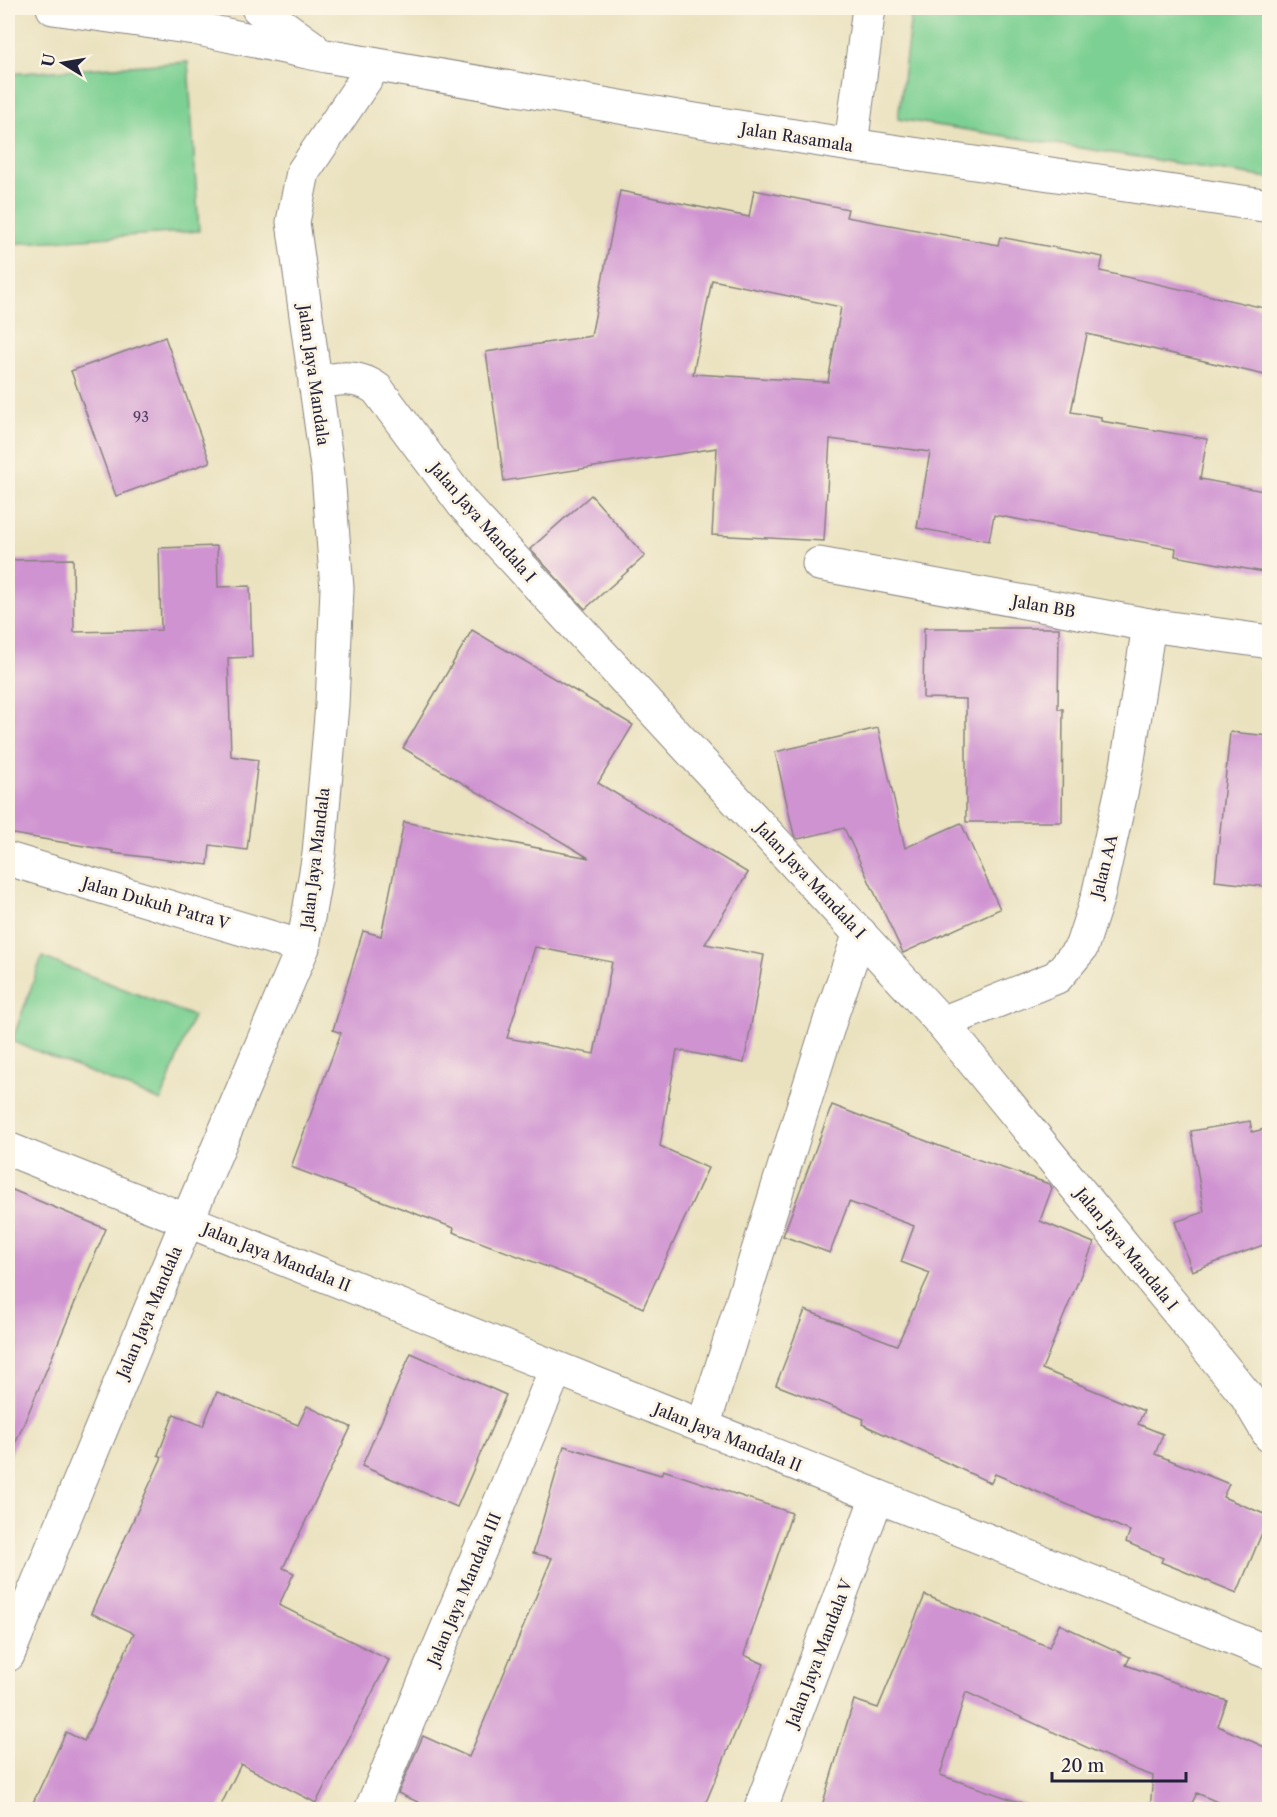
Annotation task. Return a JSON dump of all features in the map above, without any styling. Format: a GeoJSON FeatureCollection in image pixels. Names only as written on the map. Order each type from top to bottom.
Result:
{"type":"FeatureCollection","features":[{"type":"Feature","properties":{"kind":"street","name":"Jalan Rasamala"},"geometry":{"type":"LineString","coordinates":[[52,8],[187,18],[326,56],[375,65],[851,145],[1269,206]]}},
{"type":"Feature","properties":{"kind":"street"},"geometry":{"type":"LineString","coordinates":[[258,8],[326,56]]}},
{"type":"Feature","properties":{"kind":"street"},"geometry":{"type":"LineString","coordinates":[[851,145],[869,8]]}},
{"type":"Feature","properties":{"kind":"street","name":"Jalan Jaya Mandala"},"geometry":{"type":"LineString","coordinates":[[8,1654],[303,947],[319,855],[332,705],[337,588],[328,474],[293,222],[303,172],[375,65]]}},
{"type":"Feature","properties":{"kind":"street","name":"Jalan Jaya Mandala I"},"geometry":{"type":"LineString","coordinates":[[315,385],[340,378],[367,383],[377,388],[463,504],[942,1023],[1245,1394],[1269,1436]]}},
{"type":"Feature","properties":{"kind":"street","name":"Jalan BB"},"geometry":{"type":"LineString","coordinates":[[819,564],[1149,625],[1269,642]]}},
{"type":"Feature","properties":{"kind":"street","name":"Jalan AA"},"geometry":{"type":"LineString","coordinates":[[942,1023],[1057,977],[1081,948],[1098,896],[1127,766],[1149,625]]}},
{"type":"Feature","properties":{"kind":"street","name":"Jalan Dukuh Patra V"},"geometry":{"type":"LineString","coordinates":[[8,859],[303,947]]}},
{"type":"Feature","properties":{"kind":"street"},"geometry":{"type":"LineString","coordinates":[[703,1427],[829,1022],[860,933]]}},
{"type":"Feature","properties":{"kind":"street","name":"Jalan Jaya Mandala II"},"geometry":{"type":"LineString","coordinates":[[8,1149],[1269,1653]]}},
{"type":"Feature","properties":{"kind":"street","name":"Jalan Jaya Mandala III"},"geometry":{"type":"LineString","coordinates":[[371,1809],[556,1369]]}},
{"type":"Feature","properties":{"kind":"street","name":"Jalan Jaya Mandala V"},"geometry":{"type":"LineString","coordinates":[[760,1809],[877,1497]]}},
{"type":"Feature","properties":{"kind":"green space"},"geometry":{"type":"Polygon","coordinates":[[[912,8],[1269,8],[1269,178],[898,119],[912,8]]]}},
{"type":"Feature","properties":{"kind":"green space"},"geometry":{"type":"Polygon","coordinates":[[[188,62],[199,231],[8,244],[8,74],[188,62]]]}},
{"type":"Feature","properties":{"kind":"green space"},"geometry":{"type":"Polygon","coordinates":[[[42,957],[193,1016],[161,1101],[12,1041],[42,957]]]}},
{"type":"Feature","properties":{"kind":"building"},"geometry":{"type":"Polygon","coordinates":[[[754,190],[848,209],[846,217],[998,245],[1000,237],[1103,257],[1100,271],[1269,309],[1269,376],[1087,334],[1071,412],[1101,417],[1101,421],[1207,439],[1200,479],[1269,492],[1269,573],[1175,556],[1176,548],[994,515],[989,541],[917,528],[930,452],[830,439],[824,541],[712,535],[717,448],[504,481],[486,352],[591,336],[620,191],[749,217],[754,190]],[[712,280],[693,374],[828,382],[841,307],[712,280]]]}},
{"type":"Feature","properties":{"kind":"building"},"geometry":{"type":"Polygon","coordinates":[[[165,337],[210,462],[116,496],[71,371],[165,337]]]}},
{"type":"Feature","properties":{"kind":"building"},"geometry":{"type":"Polygon","coordinates":[[[591,495],[645,556],[585,609],[530,549],[591,495]]]}},
{"type":"Feature","properties":{"kind":"building"},"geometry":{"type":"Polygon","coordinates":[[[217,546],[218,587],[250,586],[252,657],[228,658],[231,756],[258,760],[247,850],[210,845],[208,865],[113,853],[113,851],[8,833],[8,560],[73,559],[74,632],[161,630],[159,548],[217,546]]]}},
{"type":"Feature","properties":{"kind":"building"},"geometry":{"type":"Polygon","coordinates":[[[924,628],[1059,628],[1058,709],[1063,709],[1062,822],[966,822],[966,699],[923,698],[924,628]]]}},
{"type":"Feature","properties":{"kind":"building"},"geometry":{"type":"Polygon","coordinates":[[[472,630],[633,725],[598,783],[748,873],[705,944],[764,955],[744,1063],[677,1050],[660,1146],[708,1168],[643,1308],[588,1282],[453,1232],[454,1228],[291,1167],[341,1033],[333,1030],[363,931],[381,936],[404,822],[589,858],[403,748],[472,630]],[[535,947],[507,1038],[594,1054],[612,962],[535,947]]]}},
{"type":"Feature","properties":{"kind":"building"},"geometry":{"type":"Polygon","coordinates":[[[878,728],[905,848],[961,823],[1000,909],[903,953],[844,828],[798,839],[794,835],[775,752],[878,728]]]}},
{"type":"Feature","properties":{"kind":"building"},"geometry":{"type":"Polygon","coordinates":[[[1230,732],[1269,736],[1269,887],[1215,881],[1230,732]]]}},
{"type":"Feature","properties":{"kind":"building"},"geometry":{"type":"Polygon","coordinates":[[[832,1105],[942,1147],[1049,1184],[1052,1188],[1040,1221],[1094,1243],[1042,1369],[1144,1411],[1138,1424],[1163,1434],[1155,1454],[1229,1484],[1223,1497],[1269,1516],[1237,1593],[1161,1562],[1163,1558],[1126,1542],[1130,1531],[995,1474],[991,1483],[862,1424],[864,1419],[776,1385],[805,1310],[897,1345],[930,1273],[901,1262],[914,1226],[849,1202],[830,1253],[783,1236],[832,1105]]]}},
{"type":"Feature","properties":{"kind":"building"},"geometry":{"type":"Polygon","coordinates":[[[1250,1121],[1252,1132],[1269,1128],[1269,1243],[1192,1271],[1175,1222],[1204,1212],[1191,1131],[1250,1121]]]}},
{"type":"Feature","properties":{"kind":"building"},"geometry":{"type":"Polygon","coordinates":[[[8,1188],[106,1229],[8,1461],[8,1188]]]}},
{"type":"Feature","properties":{"kind":"building"},"geometry":{"type":"Polygon","coordinates":[[[411,1353],[506,1395],[457,1507],[362,1466],[411,1353]]]}},
{"type":"Feature","properties":{"kind":"building"},"geometry":{"type":"Polygon","coordinates":[[[217,1392],[298,1425],[307,1406],[351,1427],[283,1568],[294,1573],[279,1605],[389,1660],[316,1803],[241,1764],[219,1809],[30,1809],[66,1732],[84,1741],[134,1633],[91,1613],[162,1457],[158,1455],[174,1414],[203,1426],[217,1392]]]}},
{"type":"Feature","properties":{"kind":"building"},"geometry":{"type":"Polygon","coordinates":[[[564,1446],[661,1475],[663,1470],[792,1513],[744,1655],[764,1664],[703,1809],[433,1809],[398,1793],[423,1736],[469,1757],[552,1558],[533,1553],[564,1446]]]}},
{"type":"Feature","properties":{"kind":"building"},"geometry":{"type":"Polygon","coordinates":[[[925,1595],[1049,1647],[1059,1624],[1130,1657],[1126,1665],[1227,1701],[1218,1726],[1269,1749],[1269,1809],[1233,1809],[1197,1793],[1189,1809],[1150,1809],[1153,1776],[966,1692],[940,1775],[1025,1804],[1024,1809],[821,1809],[854,1700],[878,1708],[925,1595]]]}}]}
